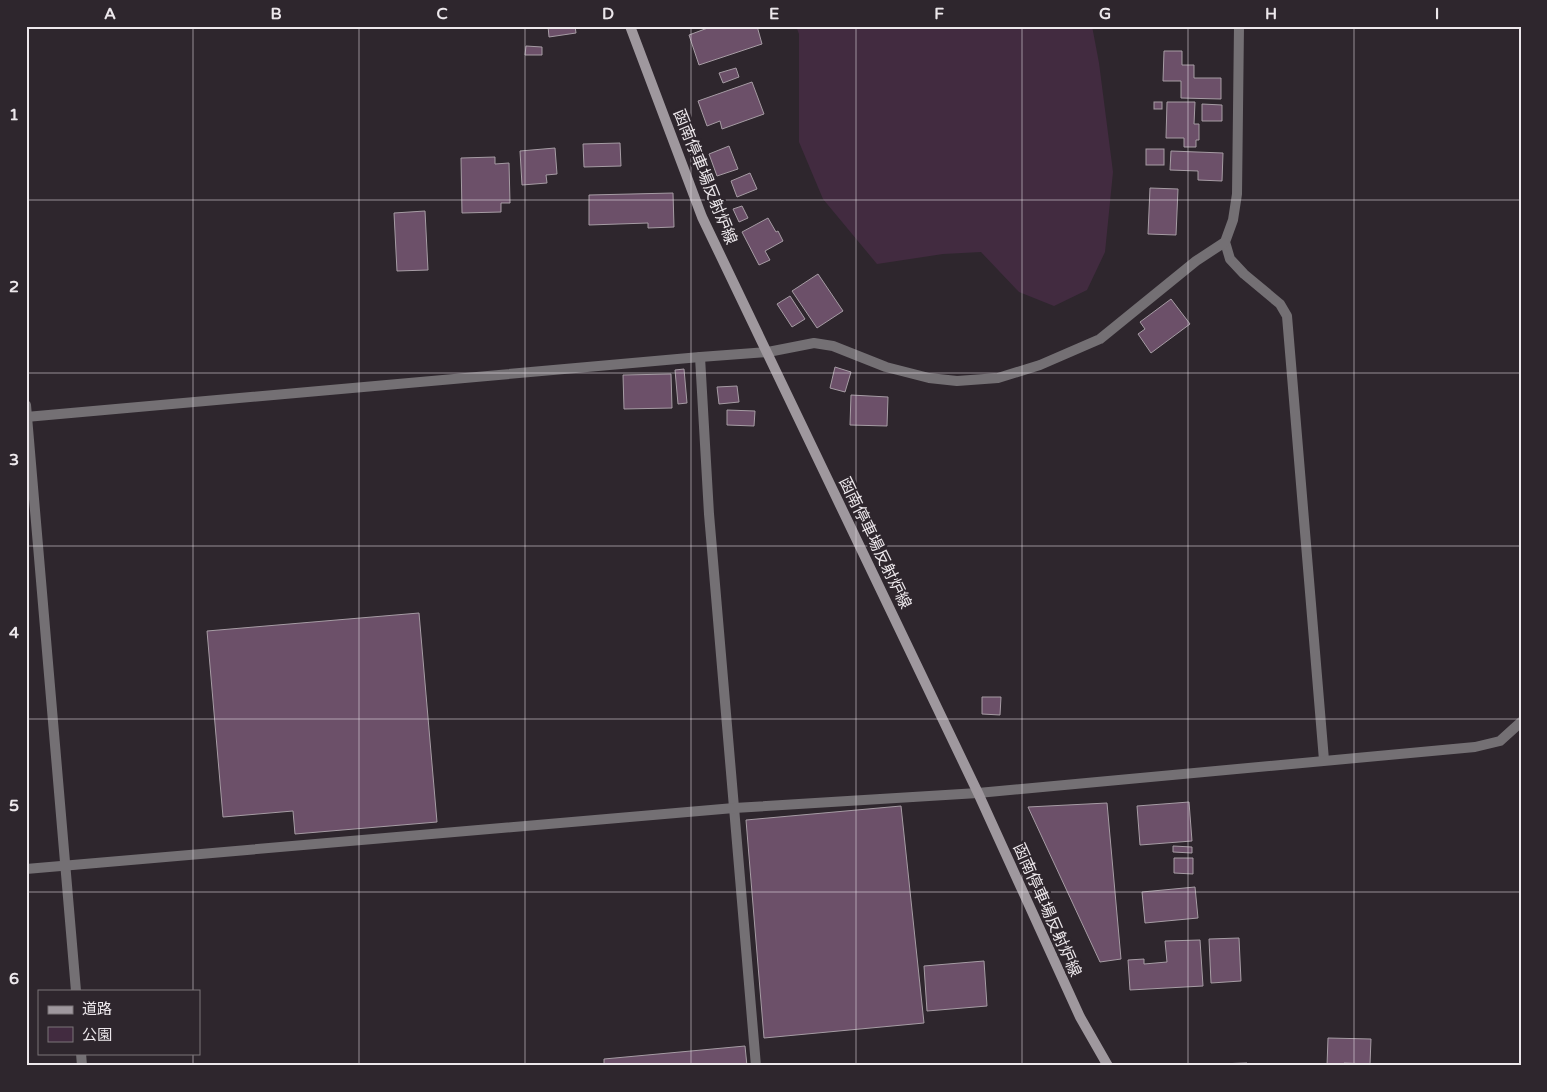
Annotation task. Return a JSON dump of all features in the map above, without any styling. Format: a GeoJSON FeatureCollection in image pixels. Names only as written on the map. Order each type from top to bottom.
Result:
{"type":"FeatureCollection","features":[{"type":"Feature","properties":{"kind":"main road","name":"函南停車場反射炉線"},"geometry":{"type":"LineString","coordinates":[[630,26],[702,217],[978,793],[1080,1017],[1108,1066]]}},
{"type":"Feature","properties":{"kind":"street"},"geometry":{"type":"LineString","coordinates":[[1239,26],[1237,194],[1233,220],[1226,242],[1230,258],[1244,274],[1280,304],[1288,316],[1324,760]]}},
{"type":"Feature","properties":{"kind":"street"},"geometry":{"type":"LineString","coordinates":[[27,417],[768,352],[814,343],[825,344],[886,367],[929,378],[957,381],[998,378],[1040,365],[1100,339],[1196,261],[1226,242]]}},
{"type":"Feature","properties":{"kind":"street"},"geometry":{"type":"LineString","coordinates":[[700,357],[709,514],[756,1066]]}},
{"type":"Feature","properties":{"kind":"street"},"geometry":{"type":"LineString","coordinates":[[26,405],[76,990]]}},
{"type":"Feature","properties":{"kind":"street"},"geometry":{"type":"LineString","coordinates":[[26,870],[734,808],[978,793],[1475,747],[1500,741],[1521,722]]}},
{"type":"Feature","properties":{"kind":"green space"},"geometry":{"type":"Polygon","coordinates":[[[796,26],[1092,26],[1099,63],[1113,172],[1105,252],[1087,290],[1054,306],[1019,292],[981,252],[943,254],[877,264],[823,199],[799,142],[799,34],[796,26]]]}},
{"type":"Feature","properties":{"kind":"building"},"geometry":{"type":"Polygon","coordinates":[[[548,26],[575,26],[576,33],[549,37],[548,26]]]}},
{"type":"Feature","properties":{"kind":"building"},"geometry":{"type":"Polygon","coordinates":[[[713,26],[757,26],[762,44],[699,65],[689,35],[713,26]]]}},
{"type":"Feature","properties":{"kind":"building"},"geometry":{"type":"Polygon","coordinates":[[[526,46],[542,47],[542,55],[525,55],[526,46]]]}},
{"type":"Feature","properties":{"kind":"building"},"geometry":{"type":"Polygon","coordinates":[[[1164,51],[1182,51],[1182,65],[1194,65],[1194,78],[1221,78],[1221,99],[1181,98],[1181,81],[1163,81],[1164,51]]]}},
{"type":"Feature","properties":{"kind":"building"},"geometry":{"type":"Polygon","coordinates":[[[736,68],[739,77],[723,83],[719,73],[736,68]]]}},
{"type":"Feature","properties":{"kind":"building"},"geometry":{"type":"Polygon","coordinates":[[[752,82],[764,114],[722,129],[720,121],[707,126],[698,101],[752,82]]]}},
{"type":"Feature","properties":{"kind":"building"},"geometry":{"type":"Polygon","coordinates":[[[1154,102],[1162,102],[1162,109],[1154,109],[1154,102]]]}},
{"type":"Feature","properties":{"kind":"building"},"geometry":{"type":"Polygon","coordinates":[[[1167,102],[1195,102],[1194,124],[1199,124],[1199,140],[1196,140],[1196,147],[1184,147],[1184,138],[1166,138],[1167,102]]]}},
{"type":"Feature","properties":{"kind":"building"},"geometry":{"type":"Polygon","coordinates":[[[1202,104],[1222,105],[1222,121],[1202,121],[1202,104]]]}},
{"type":"Feature","properties":{"kind":"building"},"geometry":{"type":"Polygon","coordinates":[[[620,143],[621,166],[584,167],[583,144],[620,143]]]}},
{"type":"Feature","properties":{"kind":"building"},"geometry":{"type":"Polygon","coordinates":[[[729,146],[738,169],[717,176],[709,154],[729,146]]]}},
{"type":"Feature","properties":{"kind":"building"},"geometry":{"type":"Polygon","coordinates":[[[555,148],[557,174],[546,175],[547,183],[522,185],[520,151],[555,148]]]}},
{"type":"Feature","properties":{"kind":"building"},"geometry":{"type":"Polygon","coordinates":[[[1146,149],[1164,149],[1164,165],[1146,165],[1146,149]]]}},
{"type":"Feature","properties":{"kind":"building"},"geometry":{"type":"Polygon","coordinates":[[[1171,151],[1223,153],[1222,181],[1198,180],[1198,171],[1170,170],[1171,151]]]}},
{"type":"Feature","properties":{"kind":"building"},"geometry":{"type":"Polygon","coordinates":[[[495,157],[495,164],[509,163],[510,203],[501,203],[501,212],[462,213],[461,158],[495,157]]]}},
{"type":"Feature","properties":{"kind":"building"},"geometry":{"type":"Polygon","coordinates":[[[750,173],[757,189],[737,197],[731,181],[750,173]]]}},
{"type":"Feature","properties":{"kind":"building"},"geometry":{"type":"Polygon","coordinates":[[[1150,188],[1178,189],[1176,235],[1148,234],[1150,188]]]}},
{"type":"Feature","properties":{"kind":"building"},"geometry":{"type":"Polygon","coordinates":[[[673,193],[674,227],[648,228],[648,223],[589,225],[589,195],[673,193]]]}},
{"type":"Feature","properties":{"kind":"building"},"geometry":{"type":"Polygon","coordinates":[[[742,206],[748,218],[739,222],[733,209],[742,206]]]}},
{"type":"Feature","properties":{"kind":"building"},"geometry":{"type":"Polygon","coordinates":[[[425,211],[428,270],[397,271],[394,213],[425,211]]]}},
{"type":"Feature","properties":{"kind":"building"},"geometry":{"type":"Polygon","coordinates":[[[768,218],[783,241],[765,251],[770,260],[759,265],[742,232],[768,218]]]}},
{"type":"Feature","properties":{"kind":"building"},"geometry":{"type":"Polygon","coordinates":[[[818,274],[843,311],[817,328],[792,291],[818,274]]]}},
{"type":"Feature","properties":{"kind":"building"},"geometry":{"type":"Polygon","coordinates":[[[790,296],[805,319],[792,327],[777,304],[790,296]]]}},
{"type":"Feature","properties":{"kind":"building"},"geometry":{"type":"Polygon","coordinates":[[[1171,299],[1190,324],[1151,353],[1138,334],[1145,329],[1140,322],[1171,299]]]}},
{"type":"Feature","properties":{"kind":"building"},"geometry":{"type":"Polygon","coordinates":[[[835,367],[851,372],[845,392],[830,388],[835,367]]]}},
{"type":"Feature","properties":{"kind":"building"},"geometry":{"type":"Polygon","coordinates":[[[684,369],[687,403],[678,404],[675,370],[684,369]]]}},
{"type":"Feature","properties":{"kind":"building"},"geometry":{"type":"Polygon","coordinates":[[[671,374],[672,408],[624,409],[623,375],[671,374]]]}},
{"type":"Feature","properties":{"kind":"building"},"geometry":{"type":"Polygon","coordinates":[[[737,386],[739,402],[719,404],[717,387],[737,386]]]}},
{"type":"Feature","properties":{"kind":"building"},"geometry":{"type":"Polygon","coordinates":[[[851,395],[888,397],[887,426],[850,425],[851,395]]]}},
{"type":"Feature","properties":{"kind":"building"},"geometry":{"type":"Polygon","coordinates":[[[727,410],[755,411],[754,426],[727,425],[727,410]]]}},
{"type":"Feature","properties":{"kind":"building"},"geometry":{"type":"Polygon","coordinates":[[[419,613],[437,822],[295,834],[293,811],[223,817],[207,631],[419,613]]]}},
{"type":"Feature","properties":{"kind":"building"},"geometry":{"type":"Polygon","coordinates":[[[982,697],[1001,697],[1000,715],[982,714],[982,697]]]}},
{"type":"Feature","properties":{"kind":"building"},"geometry":{"type":"Polygon","coordinates":[[[1189,802],[1192,841],[1140,845],[1137,806],[1189,802]]]}},
{"type":"Feature","properties":{"kind":"building"},"geometry":{"type":"Polygon","coordinates":[[[1107,803],[1121,959],[1100,962],[1028,807],[1107,803]]]}},
{"type":"Feature","properties":{"kind":"building"},"geometry":{"type":"Polygon","coordinates":[[[901,806],[924,1023],[764,1038],[746,820],[901,806]]]}},
{"type":"Feature","properties":{"kind":"building"},"geometry":{"type":"Polygon","coordinates":[[[1173,846],[1192,847],[1192,853],[1173,852],[1173,846]]]}},
{"type":"Feature","properties":{"kind":"building"},"geometry":{"type":"Polygon","coordinates":[[[1174,858],[1193,858],[1193,874],[1174,873],[1174,858]]]}},
{"type":"Feature","properties":{"kind":"building"},"geometry":{"type":"Polygon","coordinates":[[[1195,887],[1198,918],[1145,923],[1142,892],[1195,887]]]}},
{"type":"Feature","properties":{"kind":"building"},"geometry":{"type":"Polygon","coordinates":[[[1239,938],[1241,981],[1211,983],[1209,939],[1239,938]]]}},
{"type":"Feature","properties":{"kind":"building"},"geometry":{"type":"Polygon","coordinates":[[[1200,940],[1203,986],[1130,990],[1128,960],[1144,959],[1144,964],[1167,962],[1165,941],[1200,940]]]}},
{"type":"Feature","properties":{"kind":"building"},"geometry":{"type":"Polygon","coordinates":[[[984,961],[987,1006],[927,1011],[924,966],[984,961]]]}},
{"type":"Feature","properties":{"kind":"building"},"geometry":{"type":"Polygon","coordinates":[[[1328,1038],[1371,1039],[1370,1064],[1344,1063],[1344,1066],[1327,1066],[1328,1038]]]}},
{"type":"Feature","properties":{"kind":"building"},"geometry":{"type":"Polygon","coordinates":[[[745,1046],[747,1066],[604,1066],[604,1059],[745,1046]]]}},
{"type":"Feature","properties":{"kind":"building"},"geometry":{"type":"Polygon","coordinates":[[[1247,1063],[1247,1066],[1187,1066],[1187,1065],[1247,1063]]]}}]}
